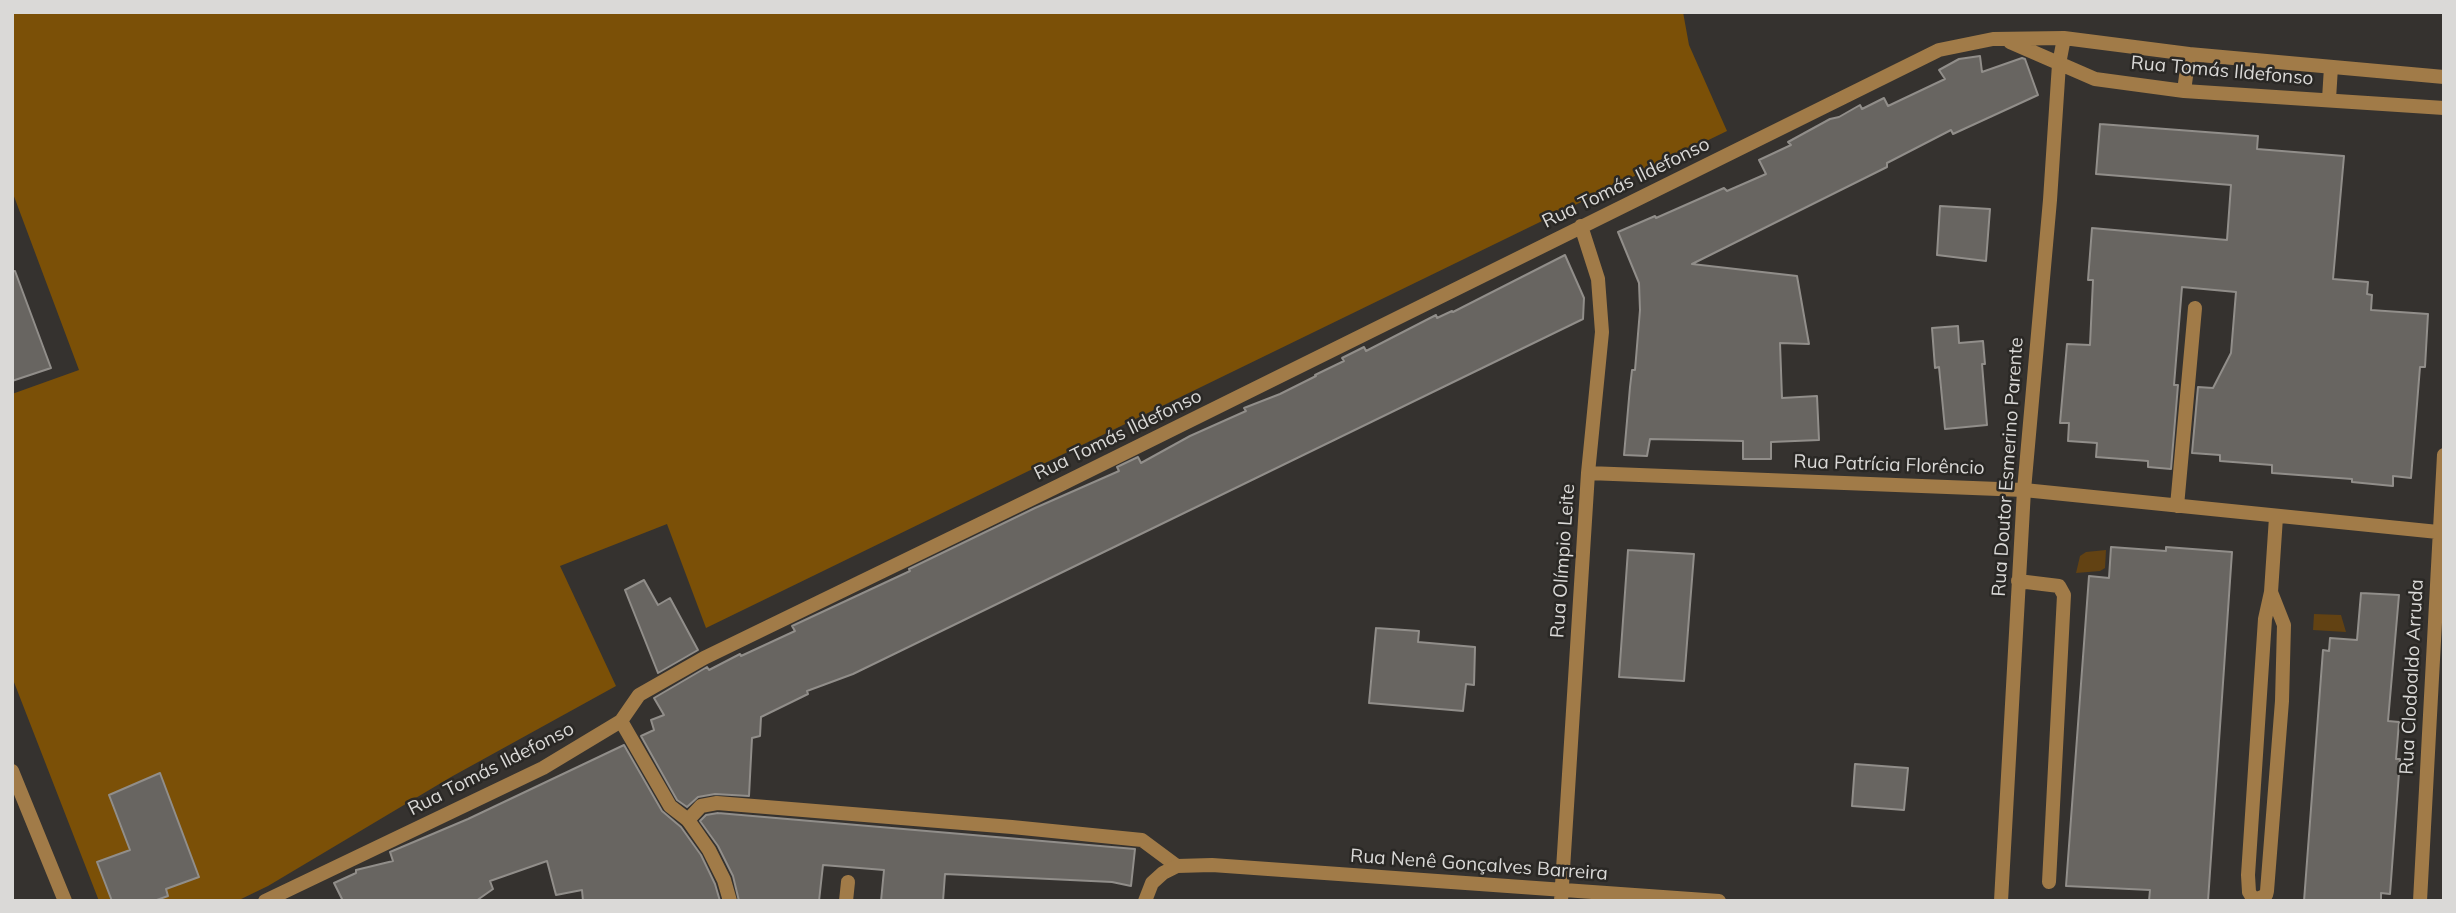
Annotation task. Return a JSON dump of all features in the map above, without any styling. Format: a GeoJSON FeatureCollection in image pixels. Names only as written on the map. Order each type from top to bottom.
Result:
{"type":"FeatureCollection","features":[{"type":"Feature","properties":{"kind":"street","name":"Rua Tomás Ildefonso"},"geometry":{"type":"LineString","coordinates":[[271,899],[543,768],[621,721],[639,695],[704,658],[1939,50],[1993,39],[2064,38],[2189,54],[2444,78]]}},
{"type":"Feature","properties":{"kind":"street","name":"Rua Doutor Esmerino Parente"},"geometry":{"type":"LineString","coordinates":[[2001,901],[2024,489],[2050,200],[2059,64],[2064,38]]}},
{"type":"Feature","properties":{"kind":"street","name":"Rua Tomás Ildefonso"},"geometry":{"type":"LineString","coordinates":[[2006,40],[2095,79],[2184,91],[2444,108]]}},
{"type":"Feature","properties":{"kind":"street"},"geometry":{"type":"LineString","coordinates":[[2184,91],[2189,54]]}},
{"type":"Feature","properties":{"kind":"street"},"geometry":{"type":"LineString","coordinates":[[2329,99],[2331,67]]}},
{"type":"Feature","properties":{"kind":"street","name":"Rua Olímpio Leite"},"geometry":{"type":"LineString","coordinates":[[1562,896],[1588,473],[1602,332],[1598,279],[1581,226]]}},
{"type":"Feature","properties":{"kind":"street"},"geometry":{"type":"LineString","coordinates":[[2176,506],[2195,308]]}},
{"type":"Feature","properties":{"kind":"street","name":"Rua Clodoaldo Arruda"},"geometry":{"type":"LineString","coordinates":[[2420,901],[2444,455]]}},
{"type":"Feature","properties":{"kind":"street","name":"Rua Patrícia Florêncio"},"geometry":{"type":"LineString","coordinates":[[1588,473],[2024,489],[2438,532]]}},
{"type":"Feature","properties":{"kind":"street"},"geometry":{"type":"LineString","coordinates":[[2270,592],[2284,625],[2282,701],[2267,891],[2266,895],[2258,899],[2249,892],[2250,844],[2265,620],[2276,517]]}},
{"type":"Feature","properties":{"kind":"street"},"geometry":{"type":"LineString","coordinates":[[2018,581],[2059,586],[2064,595],[2049,882]]}},
{"type":"Feature","properties":{"kind":"street"},"geometry":{"type":"LineString","coordinates":[[2261,698],[2282,701]]}},
{"type":"Feature","properties":{"kind":"street"},"geometry":{"type":"LineString","coordinates":[[621,721],[670,806],[688,820],[709,850],[730,901]]}},
{"type":"Feature","properties":{"kind":"street"},"geometry":{"type":"LineString","coordinates":[[12,771],[65,901]]}},
{"type":"Feature","properties":{"kind":"street"},"geometry":{"type":"LineString","coordinates":[[2255,772],[2277,774]]}},
{"type":"Feature","properties":{"kind":"street"},"geometry":{"type":"LineString","coordinates":[[688,820],[701,806],[717,803],[1142,840],[1177,866],[1152,883],[1145,901]]}},
{"type":"Feature","properties":{"kind":"street"},"geometry":{"type":"LineString","coordinates":[[2250,844],[2272,846]]}},
{"type":"Feature","properties":{"kind":"street","name":"Rua Nenê Gonçalves Barreira"},"geometry":{"type":"LineString","coordinates":[[1177,866],[1236,866],[1562,896],[1719,901]]}},
{"type":"Feature","properties":{"kind":"street"},"geometry":{"type":"LineString","coordinates":[[846,901],[848,882]]}},
{"type":"Feature","properties":{"kind":"shaded area"},"geometry":{"type":"Polygon","coordinates":[[[12,12],[1683,12],[1689,45],[1727,131],[706,628],[667,524],[560,566],[616,686],[451,777],[268,886],[237,901],[99,901],[12,677],[12,394],[79,370],[12,191],[12,12]]]}},
{"type":"Feature","properties":{"kind":"shaded area"},"geometry":{"type":"Polygon","coordinates":[[[2106,550],[2105,568],[2100,571],[2076,573],[2080,556],[2086,552],[2106,550]]]}},
{"type":"Feature","properties":{"kind":"shaded area"},"geometry":{"type":"Polygon","coordinates":[[[2314,614],[2341,615],[2346,632],[2313,630],[2314,614]]]}},
{"type":"Feature","properties":{"kind":"building"},"geometry":{"type":"Polygon","coordinates":[[[1980,56],[1982,72],[2025,59],[2038,95],[1953,134],[1951,130],[1887,163],[1887,167],[1692,264],[1797,276],[1809,344],[1780,343],[1782,398],[1817,396],[1819,440],[1771,442],[1771,459],[1743,459],[1743,441],[1650,439],[1647,456],[1624,455],[1640,310],[1639,283],[1618,232],[1724,188],[1727,191],[1766,174],[1759,160],[1791,145],[1788,142],[1860,105],[1862,109],[1884,98],[1888,106],[1945,79],[1939,70],[1959,59],[1980,56]]]}},
{"type":"Feature","properties":{"kind":"building"},"geometry":{"type":"Polygon","coordinates":[[[2100,124],[2258,136],[2257,149],[2344,156],[2333,279],[2368,282],[2367,294],[2372,295],[2371,310],[2428,314],[2425,367],[2420,367],[2411,478],[2393,476],[2393,486],[2352,482],[2352,479],[2272,473],[2272,465],[2220,461],[2220,455],[2192,453],[2198,387],[2213,388],[2231,353],[2236,292],[2182,287],[2171,469],[2148,467],[2148,461],[2096,457],[2097,443],[2068,441],[2069,423],[2060,423],[2067,344],[2090,345],[2093,280],[2088,280],[2092,228],[2227,240],[2231,185],[2096,174],[2100,124]]]}},
{"type":"Feature","properties":{"kind":"building"},"geometry":{"type":"Polygon","coordinates":[[[1940,206],[1990,209],[1986,261],[1937,255],[1940,206]]]}},
{"type":"Feature","properties":{"kind":"building"},"geometry":{"type":"Polygon","coordinates":[[[1565,255],[1584,298],[1583,319],[853,674],[807,691],[808,694],[761,717],[760,736],[752,738],[749,796],[715,794],[698,797],[687,807],[677,800],[641,736],[654,730],[651,720],[664,715],[654,698],[707,667],[709,670],[795,631],[792,626],[1035,508],[1119,471],[1117,467],[1138,457],[1141,463],[1190,436],[1246,411],[1244,408],[1316,376],[1364,347],[1366,351],[1436,315],[1437,318],[1453,312],[1565,255]]]}},
{"type":"Feature","properties":{"kind":"building"},"geometry":{"type":"Polygon","coordinates":[[[12,271],[15,271],[51,368],[12,381],[12,271]]]}},
{"type":"Feature","properties":{"kind":"building"},"geometry":{"type":"Polygon","coordinates":[[[1958,326],[1959,343],[1983,341],[1987,425],[1945,429],[1939,367],[1935,368],[1932,328],[1958,326]]]}},
{"type":"Feature","properties":{"kind":"building"},"geometry":{"type":"Polygon","coordinates":[[[2111,547],[2166,551],[2166,547],[2232,552],[2208,901],[2149,901],[2150,890],[2066,886],[2089,576],[2109,578],[2111,547]]]}},
{"type":"Feature","properties":{"kind":"building"},"geometry":{"type":"Polygon","coordinates":[[[1628,550],[1694,554],[1684,681],[1619,677],[1628,550]]]}},
{"type":"Feature","properties":{"kind":"building"},"geometry":{"type":"Polygon","coordinates":[[[644,580],[658,605],[670,598],[698,650],[658,673],[625,590],[644,580]]]}},
{"type":"Feature","properties":{"kind":"building"},"geometry":{"type":"Polygon","coordinates":[[[2361,593],[2399,595],[2388,721],[2399,722],[2396,759],[2400,759],[2390,894],[2381,893],[2381,901],[2304,901],[2323,650],[2329,651],[2330,638],[2357,640],[2361,593]]]}},
{"type":"Feature","properties":{"kind":"building"},"geometry":{"type":"Polygon","coordinates":[[[1376,628],[1419,631],[1418,642],[1475,647],[1474,685],[1466,684],[1463,711],[1369,703],[1376,628]]]}},
{"type":"Feature","properties":{"kind":"building"},"geometry":{"type":"Polygon","coordinates":[[[624,745],[662,811],[681,827],[701,855],[720,901],[583,901],[582,890],[556,895],[547,861],[490,881],[493,889],[476,901],[343,901],[334,883],[356,873],[356,870],[393,861],[390,852],[468,819],[624,745]]]}},
{"type":"Feature","properties":{"kind":"building"},"geometry":{"type":"Polygon","coordinates":[[[1855,764],[1908,768],[1904,810],[1852,806],[1855,764]]]}},
{"type":"Feature","properties":{"kind":"building"},"geometry":{"type":"Polygon","coordinates":[[[160,773],[199,877],[166,889],[168,896],[154,901],[112,901],[97,862],[130,850],[109,795],[160,773]]]}},
{"type":"Feature","properties":{"kind":"building"},"geometry":{"type":"Polygon","coordinates":[[[718,813],[1135,849],[1131,886],[1112,882],[945,874],[943,901],[881,901],[884,870],[823,865],[819,901],[739,901],[733,876],[718,846],[700,821],[706,815],[718,813]]]}}]}
